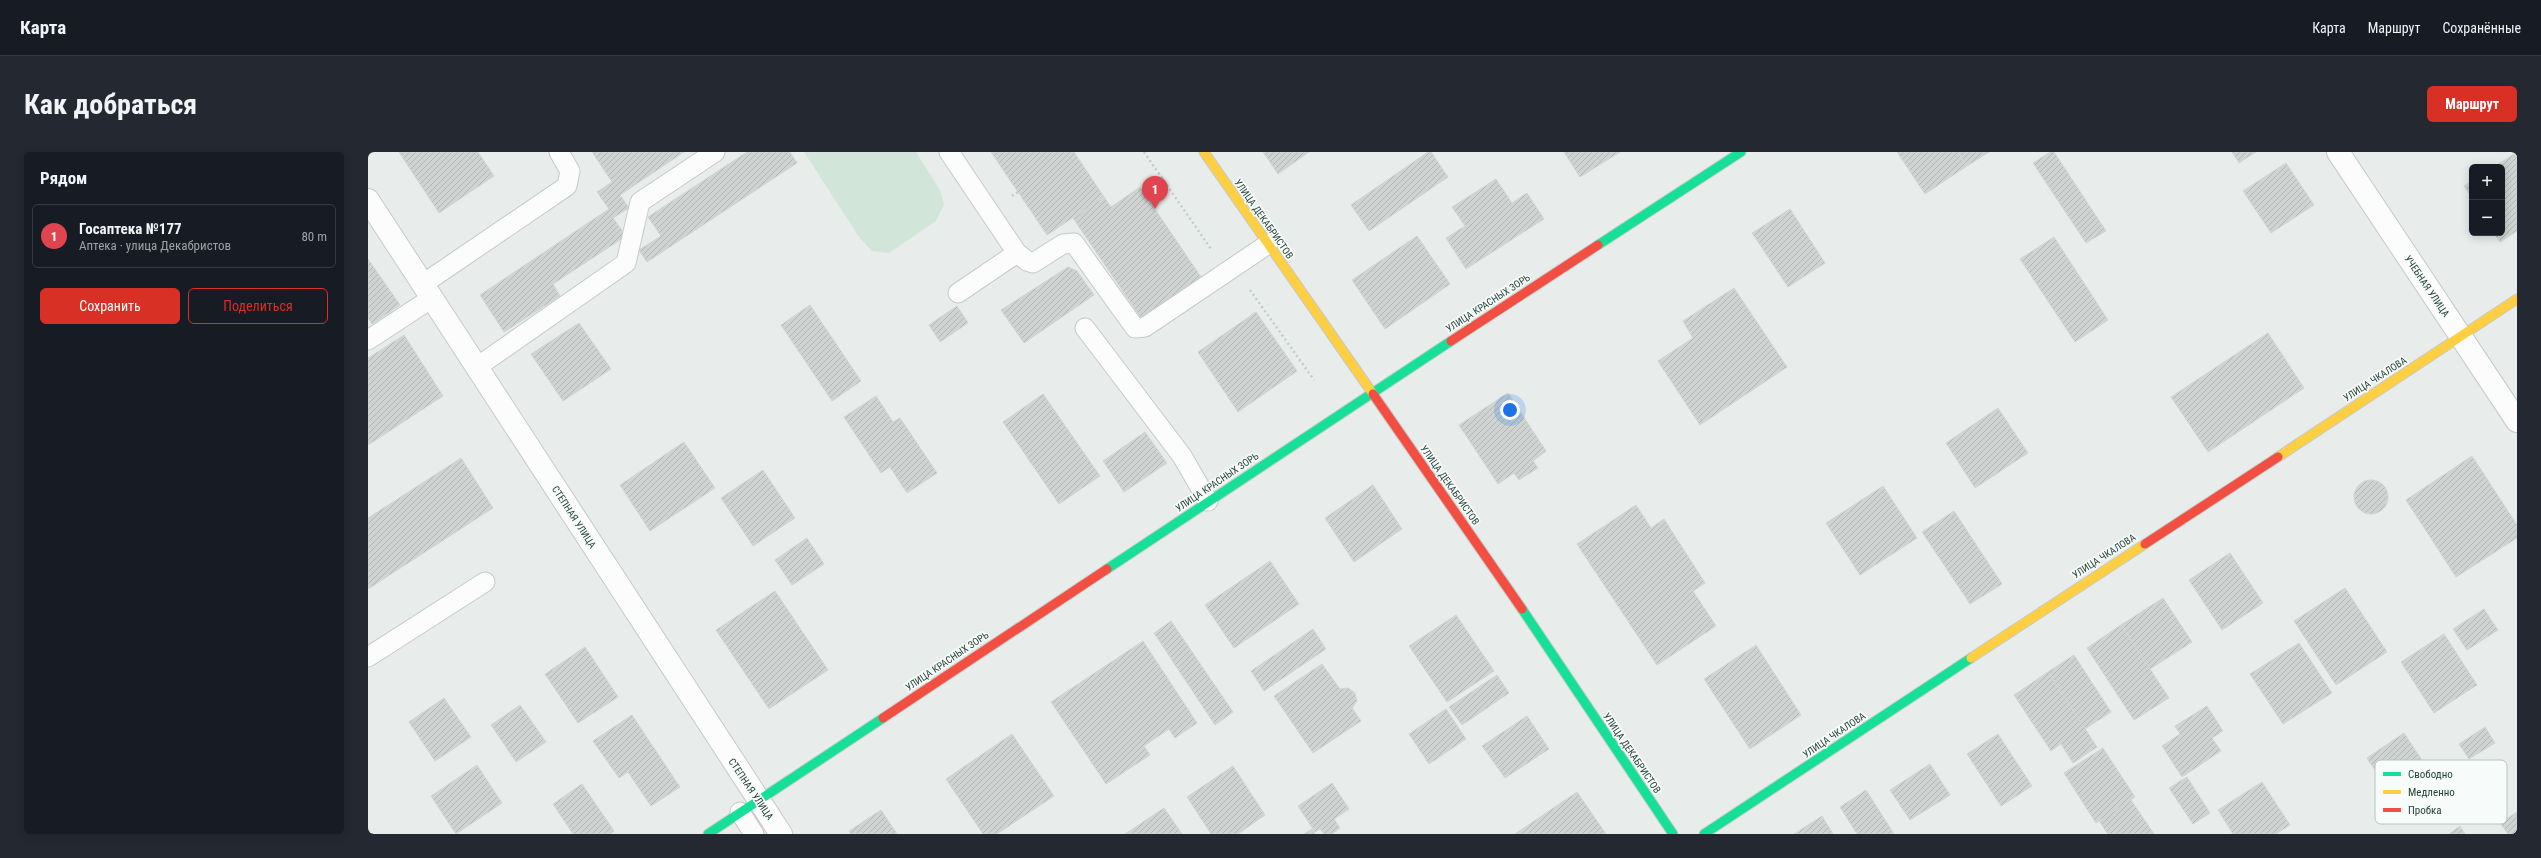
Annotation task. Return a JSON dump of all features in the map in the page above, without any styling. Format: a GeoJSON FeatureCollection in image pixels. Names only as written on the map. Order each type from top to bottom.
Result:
{"type":"FeatureCollection","features":[{"type":"Feature","properties":{"kind":"street","name":"УЛИЦА ДЕКАБРИСТОВ"},"geometry":{"type":"LineString","coordinates":[[1204,152],[1480,548],[1673,834]]}},
{"type":"Feature","properties":{"kind":"street","name":"УЛИЦА КРАСНЫХ ЗОРЬ"},"geometry":{"type":"LineString","coordinates":[[708,834],[1372,392],[1741,152]]}},
{"type":"Feature","properties":{"kind":"street","name":"УЧЕБНАЯ УЛИЦА"},"geometry":{"type":"LineString","coordinates":[[2338,152],[2517,421]]}},
{"type":"Feature","properties":{"kind":"street","name":"СТЕПНАЯ УЛИЦА"},"geometry":{"type":"LineString","coordinates":[[368,200],[780,834]]}},
{"type":"Feature","properties":{"kind":"street","name":"УЛИЦА ЧКАЛОВА"},"geometry":{"type":"LineString","coordinates":[[1704,834],[2517,299]]}},
{"type":"Feature","properties":{"kind":"lane"},"geometry":{"type":"LineString","coordinates":[[368,340],[428,291],[567,186],[570,171],[559,152]]}},
{"type":"Feature","properties":{"kind":"lane"},"geometry":{"type":"LineString","coordinates":[[477,366],[626,264],[640,202],[715,152]]}},
{"type":"Feature","properties":{"kind":"lane"},"geometry":{"type":"LineString","coordinates":[[949,152],[1017,253],[1027,261],[1033,263],[1063,244],[1074,243],[1130,324],[1140,329],[1268,244]]}},
{"type":"Feature","properties":{"kind":"lane"},"geometry":{"type":"LineString","coordinates":[[958,292],[1017,253]]}},
{"type":"Feature","properties":{"kind":"lane"},"geometry":{"type":"LineString","coordinates":[[1085,328],[1182,456],[1208,501]]}},
{"type":"Feature","properties":{"kind":"lane"},"geometry":{"type":"LineString","coordinates":[[368,657],[485,582]]}},
{"type":"Feature","properties":{"kind":"lane"},"geometry":{"type":"LineString","coordinates":[[740,812],[754,834]]}},
{"type":"Feature","properties":{"kind":"green space"},"geometry":{"type":"Polygon","coordinates":[[[804,152],[916,152],[940,190],[944,205],[936,221],[889,253],[872,251],[859,237],[804,152]]]}},
{"type":"Feature","properties":{"kind":"building"},"geometry":{"type":"Polygon","coordinates":[[[399,152],[478,152],[494,176],[439,213],[399,152]]]}},
{"type":"Feature","properties":{"kind":"building"},"geometry":{"type":"Polygon","coordinates":[[[592,152],[684,152],[620,195],[629,208],[613,218],[626,236],[553,284],[560,296],[504,332],[480,295],[609,209],[597,192],[612,182],[592,152]]]}},
{"type":"Feature","properties":{"kind":"building"},"geometry":{"type":"Polygon","coordinates":[[[747,152],[790,152],[797,163],[647,262],[639,250],[661,236],[648,217],[747,152]]]}},
{"type":"Feature","properties":{"kind":"building"},"geometry":{"type":"Polygon","coordinates":[[[991,152],[1074,152],[1104,197],[1047,235],[991,152]]]}},
{"type":"Feature","properties":{"kind":"building"},"geometry":{"type":"Polygon","coordinates":[[[1263,152],[1309,152],[1278,174],[1263,152]]]}},
{"type":"Feature","properties":{"kind":"building"},"geometry":{"type":"Polygon","coordinates":[[[1428,152],[1431,152],[1448,177],[1369,231],[1351,205],[1428,152]]]}},
{"type":"Feature","properties":{"kind":"building"},"geometry":{"type":"Polygon","coordinates":[[[1564,152],[1620,152],[1580,177],[1564,152]]]}},
{"type":"Feature","properties":{"kind":"building"},"geometry":{"type":"Polygon","coordinates":[[[1897,152],[1958,152],[1967,166],[1925,194],[1897,152]]]}},
{"type":"Feature","properties":{"kind":"building"},"geometry":{"type":"Polygon","coordinates":[[[1958,152],[1989,152],[1967,166],[1958,152]]]}},
{"type":"Feature","properties":{"kind":"building"},"geometry":{"type":"Polygon","coordinates":[[[2050,152],[2054,152],[2106,231],[2086,243],[2033,163],[2050,152]]]}},
{"type":"Feature","properties":{"kind":"building"},"geometry":{"type":"Polygon","coordinates":[[[2232,152],[2256,152],[2239,163],[2232,152]]]}},
{"type":"Feature","properties":{"kind":"building"},"geometry":{"type":"Polygon","coordinates":[[[2517,152],[2517,231],[2500,242],[2496,236],[2505,236],[2505,164],[2499,164],[2517,152]]]}},
{"type":"Feature","properties":{"kind":"building"},"geometry":{"type":"Polygon","coordinates":[[[2286,163],[2314,205],[2271,233],[2243,191],[2286,163]]]}},
{"type":"Feature","properties":{"kind":"building"},"geometry":{"type":"Polygon","coordinates":[[[1496,179],[1512,203],[1527,193],[1544,219],[1466,269],[1446,238],[1465,226],[1452,207],[1496,179]]]}},
{"type":"Feature","properties":{"kind":"building"},"geometry":{"type":"Polygon","coordinates":[[[2469,183],[2469,194],[2464,186],[2469,183]]]}},
{"type":"Feature","properties":{"kind":"building"},"geometry":{"type":"Polygon","coordinates":[[[1140,187],[1201,277],[1141,318],[1073,218],[1104,197],[1111,207],[1140,187]]]}},
{"type":"Feature","properties":{"kind":"building"},"geometry":{"type":"Polygon","coordinates":[[[1790,209],[1825,263],[1788,287],[1752,233],[1790,209]]]}},
{"type":"Feature","properties":{"kind":"building"},"geometry":{"type":"Polygon","coordinates":[[[1417,236],[1450,284],[1385,329],[1352,280],[1417,236]]]}},
{"type":"Feature","properties":{"kind":"building"},"geometry":{"type":"Polygon","coordinates":[[[2054,237],[2108,320],[2075,342],[2020,259],[2054,237]]]}},
{"type":"Feature","properties":{"kind":"building"},"geometry":{"type":"Polygon","coordinates":[[[368,259],[400,305],[372,324],[368,318],[368,259]]]}},
{"type":"Feature","properties":{"kind":"building"},"geometry":{"type":"Polygon","coordinates":[[[1068,267],[1077,271],[1094,295],[1024,343],[1001,310],[1068,267]]]}},
{"type":"Feature","properties":{"kind":"building"},"geometry":{"type":"Polygon","coordinates":[[[1734,288],[1787,367],[1700,425],[1658,361],[1693,338],[1683,321],[1734,288]]]}},
{"type":"Feature","properties":{"kind":"building"},"geometry":{"type":"Polygon","coordinates":[[[810,305],[861,381],[832,401],[781,325],[810,305]]]}},
{"type":"Feature","properties":{"kind":"building"},"geometry":{"type":"Polygon","coordinates":[[[957,306],[968,323],[940,342],[929,325],[957,306]]]}},
{"type":"Feature","properties":{"kind":"building"},"geometry":{"type":"Polygon","coordinates":[[[1256,312],[1297,371],[1238,412],[1198,352],[1256,312]]]}},
{"type":"Feature","properties":{"kind":"building"},"geometry":{"type":"Polygon","coordinates":[[[579,323],[611,369],[563,401],[531,354],[579,323]]]}},
{"type":"Feature","properties":{"kind":"building"},"geometry":{"type":"Polygon","coordinates":[[[2268,333],[2304,388],[2208,452],[2171,397],[2268,333]]]}},
{"type":"Feature","properties":{"kind":"building"},"geometry":{"type":"Polygon","coordinates":[[[404,335],[443,396],[368,445],[368,358],[404,335]]]}},
{"type":"Feature","properties":{"kind":"building"},"geometry":{"type":"Polygon","coordinates":[[[1508,393],[1546,451],[1533,461],[1538,468],[1519,480],[1514,473],[1498,484],[1459,425],[1508,393]]]}},
{"type":"Feature","properties":{"kind":"building"},"geometry":{"type":"Polygon","coordinates":[[[1043,394],[1100,476],[1059,504],[1003,422],[1043,394]]]}},
{"type":"Feature","properties":{"kind":"building"},"geometry":{"type":"Polygon","coordinates":[[[876,396],[893,422],[900,418],[937,473],[907,493],[890,467],[881,473],[844,417],[876,396]]]}},
{"type":"Feature","properties":{"kind":"building"},"geometry":{"type":"Polygon","coordinates":[[[1998,408],[2028,453],[1975,488],[1946,443],[1998,408]]]}},
{"type":"Feature","properties":{"kind":"building"},"geometry":{"type":"Polygon","coordinates":[[[1145,432],[1167,463],[1124,492],[1103,461],[1145,432]]]}},
{"type":"Feature","properties":{"kind":"building"},"geometry":{"type":"Polygon","coordinates":[[[684,442],[715,488],[650,531],[620,485],[684,442]]]}},
{"type":"Feature","properties":{"kind":"building"},"geometry":{"type":"Polygon","coordinates":[[[2472,456],[2517,525],[2517,538],[2456,577],[2406,500],[2472,456]]]}},
{"type":"Feature","properties":{"kind":"building"},"geometry":{"type":"Polygon","coordinates":[[[461,458],[493,508],[368,589],[368,518],[461,458]]]}},
{"type":"Feature","properties":{"kind":"building"},"geometry":{"type":"Polygon","coordinates":[[[763,470],[795,518],[753,546],[721,498],[763,470]]]}},
{"type":"Feature","properties":{"kind":"building"},"geometry":{"type":"Polygon","coordinates":[[[2371,480],[2383,485],[2388,497],[2383,509],[2371,514],[2359,509],[2354,497],[2359,485],[2371,480]]]}},
{"type":"Feature","properties":{"kind":"building"},"geometry":{"type":"Polygon","coordinates":[[[1373,485],[1402,529],[1354,562],[1325,518],[1373,485]]]}},
{"type":"Feature","properties":{"kind":"building"},"geometry":{"type":"Polygon","coordinates":[[[1883,486],[1917,538],[1860,575],[1826,523],[1883,486]]]}},
{"type":"Feature","properties":{"kind":"building"},"geometry":{"type":"Polygon","coordinates":[[[1636,505],[1651,528],[1664,519],[1705,583],[1693,591],[1716,626],[1657,665],[1577,544],[1636,505]]]}},
{"type":"Feature","properties":{"kind":"building"},"geometry":{"type":"Polygon","coordinates":[[[1954,511],[2002,584],[1970,604],[1922,532],[1954,511]]]}},
{"type":"Feature","properties":{"kind":"building"},"geometry":{"type":"Polygon","coordinates":[[[807,538],[824,564],[792,585],[775,560],[807,538]]]}},
{"type":"Feature","properties":{"kind":"building"},"geometry":{"type":"Polygon","coordinates":[[[2230,553],[2263,603],[2222,630],[2189,580],[2230,553]]]}},
{"type":"Feature","properties":{"kind":"building"},"geometry":{"type":"Polygon","coordinates":[[[1270,561],[1299,604],[1234,648],[1205,605],[1270,561]]]}},
{"type":"Feature","properties":{"kind":"building"},"geometry":{"type":"Polygon","coordinates":[[[2345,588],[2387,652],[2336,685],[2294,621],[2345,588]]]}},
{"type":"Feature","properties":{"kind":"building"},"geometry":{"type":"Polygon","coordinates":[[[775,591],[828,670],[769,709],[716,630],[775,591]]]}},
{"type":"Feature","properties":{"kind":"building"},"geometry":{"type":"Polygon","coordinates":[[[2163,598],[2192,642],[2150,669],[2121,625],[2163,598]]]}},
{"type":"Feature","properties":{"kind":"building"},"geometry":{"type":"Polygon","coordinates":[[[2484,609],[2498,630],[2467,650],[2453,629],[2484,609]]]}},
{"type":"Feature","properties":{"kind":"building"},"geometry":{"type":"Polygon","coordinates":[[[1456,615],[1494,671],[1447,702],[1409,646],[1456,615]]]}},
{"type":"Feature","properties":{"kind":"building"},"geometry":{"type":"Polygon","coordinates":[[[1171,621],[1233,712],[1215,725],[1154,633],[1171,621]]]}},
{"type":"Feature","properties":{"kind":"building"},"geometry":{"type":"Polygon","coordinates":[[[2121,625],[2169,698],[2134,720],[2087,648],[2121,625]]]}},
{"type":"Feature","properties":{"kind":"building"},"geometry":{"type":"Polygon","coordinates":[[[1313,629],[1326,649],[1264,691],[1251,671],[1313,629]]]}},
{"type":"Feature","properties":{"kind":"building"},"geometry":{"type":"Polygon","coordinates":[[[2444,634],[2477,685],[2434,713],[2401,662],[2444,634]]]}},
{"type":"Feature","properties":{"kind":"building"},"geometry":{"type":"Polygon","coordinates":[[[1143,641],[1197,723],[1175,738],[1169,729],[1144,746],[1150,755],[1106,784],[1051,702],[1143,641]]]}},
{"type":"Feature","properties":{"kind":"building"},"geometry":{"type":"Polygon","coordinates":[[[2299,643],[2332,693],[2283,724],[2250,674],[2299,643]]]}},
{"type":"Feature","properties":{"kind":"building"},"geometry":{"type":"Polygon","coordinates":[[[1756,645],[1801,715],[1750,749],[1704,679],[1756,645]]]}},
{"type":"Feature","properties":{"kind":"building"},"geometry":{"type":"Polygon","coordinates":[[[585,647],[618,697],[578,723],[545,674],[585,647]]]}},
{"type":"Feature","properties":{"kind":"building"},"geometry":{"type":"Polygon","coordinates":[[[2074,655],[2111,712],[2085,729],[2048,672],[2074,655]]]}},
{"type":"Feature","properties":{"kind":"building"},"geometry":{"type":"Polygon","coordinates":[[[1322,664],[1340,689],[1348,688],[1355,693],[1357,701],[1352,708],[1361,721],[1313,753],[1274,696],[1322,664]]]}},
{"type":"Feature","properties":{"kind":"building"},"geometry":{"type":"Polygon","coordinates":[[[2048,672],[2097,747],[2073,763],[2061,744],[2051,751],[2014,695],[2048,672]]]}},
{"type":"Feature","properties":{"kind":"building"},"geometry":{"type":"Polygon","coordinates":[[[1497,675],[1509,693],[1462,725],[1449,707],[1497,675]]]}},
{"type":"Feature","properties":{"kind":"building"},"geometry":{"type":"Polygon","coordinates":[[[444,698],[471,737],[435,761],[409,722],[444,698]]]}},
{"type":"Feature","properties":{"kind":"building"},"geometry":{"type":"Polygon","coordinates":[[[520,705],[546,742],[516,762],[491,725],[520,705]]]}},
{"type":"Feature","properties":{"kind":"building"},"geometry":{"type":"Polygon","coordinates":[[[2207,706],[2223,731],[2212,738],[2221,751],[2182,777],[2162,746],[2180,734],[2175,726],[2207,706]]]}},
{"type":"Feature","properties":{"kind":"building"},"geometry":{"type":"Polygon","coordinates":[[[1446,709],[1466,739],[1429,764],[1409,734],[1446,709]]]}},
{"type":"Feature","properties":{"kind":"building"},"geometry":{"type":"Polygon","coordinates":[[[632,715],[680,787],[651,806],[628,772],[619,778],[593,741],[632,715]]]}},
{"type":"Feature","properties":{"kind":"building"},"geometry":{"type":"Polygon","coordinates":[[[1527,716],[1549,749],[1505,778],[1482,746],[1527,716]]]}},
{"type":"Feature","properties":{"kind":"building"},"geometry":{"type":"Polygon","coordinates":[[[2485,727],[2495,743],[2469,759],[2459,744],[2485,727]]]}},
{"type":"Feature","properties":{"kind":"building"},"geometry":{"type":"Polygon","coordinates":[[[2404,733],[2422,760],[2375,760],[2375,770],[2367,758],[2404,733]]]}},
{"type":"Feature","properties":{"kind":"building"},"geometry":{"type":"Polygon","coordinates":[[[1012,734],[1054,796],[997,834],[983,834],[946,779],[1012,734]]]}},
{"type":"Feature","properties":{"kind":"building"},"geometry":{"type":"Polygon","coordinates":[[[1998,734],[2032,786],[2001,806],[1967,754],[1998,734]]]}},
{"type":"Feature","properties":{"kind":"building"},"geometry":{"type":"Polygon","coordinates":[[[2103,748],[2135,797],[2096,823],[2064,773],[2103,748]]]}},
{"type":"Feature","properties":{"kind":"building"},"geometry":{"type":"Polygon","coordinates":[[[1930,764],[1950,795],[1910,820],[1890,790],[1930,764]]]}},
{"type":"Feature","properties":{"kind":"building"},"geometry":{"type":"Polygon","coordinates":[[[477,765],[502,803],[456,834],[431,796],[477,765]]]}},
{"type":"Feature","properties":{"kind":"building"},"geometry":{"type":"Polygon","coordinates":[[[1233,766],[1265,815],[1238,834],[1211,834],[1187,797],[1233,766]]]}},
{"type":"Feature","properties":{"kind":"building"},"geometry":{"type":"Polygon","coordinates":[[[2187,777],[2210,813],[2193,824],[2169,788],[2187,777]]]}},
{"type":"Feature","properties":{"kind":"building"},"geometry":{"type":"Polygon","coordinates":[[[2262,782],[2290,825],[2276,834],[2233,834],[2218,810],[2262,782]]]}},
{"type":"Feature","properties":{"kind":"building"},"geometry":{"type":"Polygon","coordinates":[[[1332,783],[1349,809],[1334,819],[1340,828],[1332,834],[1324,834],[1320,829],[1315,832],[1298,806],[1332,783]]]}},
{"type":"Feature","properties":{"kind":"building"},"geometry":{"type":"Polygon","coordinates":[[[582,784],[614,831],[610,834],[573,834],[553,804],[582,784]]]}},
{"type":"Feature","properties":{"kind":"building"},"geometry":{"type":"Polygon","coordinates":[[[1866,790],[1894,834],[1857,834],[1840,807],[1866,790]]]}},
{"type":"Feature","properties":{"kind":"building"},"geometry":{"type":"Polygon","coordinates":[[[1577,792],[1606,834],[1515,834],[1577,792]]]}},
{"type":"Feature","properties":{"kind":"building"},"geometry":{"type":"Polygon","coordinates":[[[2131,800],[2154,834],[2108,834],[2099,821],[2131,800]]]}},
{"type":"Feature","properties":{"kind":"building"},"geometry":{"type":"Polygon","coordinates":[[[1164,808],[1182,834],[1125,834],[1164,808]]]}},
{"type":"Feature","properties":{"kind":"building"},"geometry":{"type":"Polygon","coordinates":[[[881,810],[897,834],[851,834],[849,831],[881,810]]]}},
{"type":"Feature","properties":{"kind":"building"},"geometry":{"type":"Polygon","coordinates":[[[2517,812],[2517,834],[2508,834],[2501,824],[2507,824],[2507,818],[2517,812]]]}},
{"type":"Feature","properties":{"kind":"building"},"geometry":{"type":"Polygon","coordinates":[[[1822,816],[1833,834],[1794,834],[1822,816]]]}},
{"type":"Feature","properties":{"kind":"building"},"geometry":{"type":"Polygon","coordinates":[[[2460,826],[2465,834],[2449,834],[2460,826]]]}},
{"type":"Feature","properties":{"kind":"building"},"geometry":{"type":"Polygon","coordinates":[[[1312,829],[1315,834],[1304,834],[1312,829]]]}},
{"type":"Feature","properties":{"kind":"traffic: fast"},"geometry":{"type":"LineString","coordinates":[[1598,245],[1741,152]]}},
{"type":"Feature","properties":{"kind":"traffic: fast"},"geometry":{"type":"LineString","coordinates":[[1107,569],[1451,341]]}},
{"type":"Feature","properties":{"kind":"traffic: fast"},"geometry":{"type":"LineString","coordinates":[[1522,609],[1673,834]]}},
{"type":"Feature","properties":{"kind":"traffic: fast"},"geometry":{"type":"LineString","coordinates":[[1704,834],[1971,658]]}},
{"type":"Feature","properties":{"kind":"traffic: fast"},"geometry":{"type":"LineString","coordinates":[[708,834],[883,718]]}},
{"type":"Feature","properties":{"kind":"traffic: slow"},"geometry":{"type":"LineString","coordinates":[[1204,152],[1373,394]]}},
{"type":"Feature","properties":{"kind":"traffic: slow"},"geometry":{"type":"LineString","coordinates":[[2278,457],[2517,299]]}},
{"type":"Feature","properties":{"kind":"traffic: slow"},"geometry":{"type":"LineString","coordinates":[[1971,658],[2145,544]]}},
{"type":"Feature","properties":{"kind":"traffic: jam"},"geometry":{"type":"LineString","coordinates":[[1451,341],[1598,245]]}},
{"type":"Feature","properties":{"kind":"traffic: jam"},"geometry":{"type":"LineString","coordinates":[[1373,394],[1522,609]]}},
{"type":"Feature","properties":{"kind":"traffic: jam"},"geometry":{"type":"LineString","coordinates":[[2145,544],[2278,457]]}},
{"type":"Feature","properties":{"kind":"traffic: jam"},"geometry":{"type":"LineString","coordinates":[[883,718],[1107,569]]}},
{"type":"Feature","properties":{"kind":"place","name":"Госаптека №177"},"geometry":{"type":"Point","coordinates":[1155,209]}}]}
